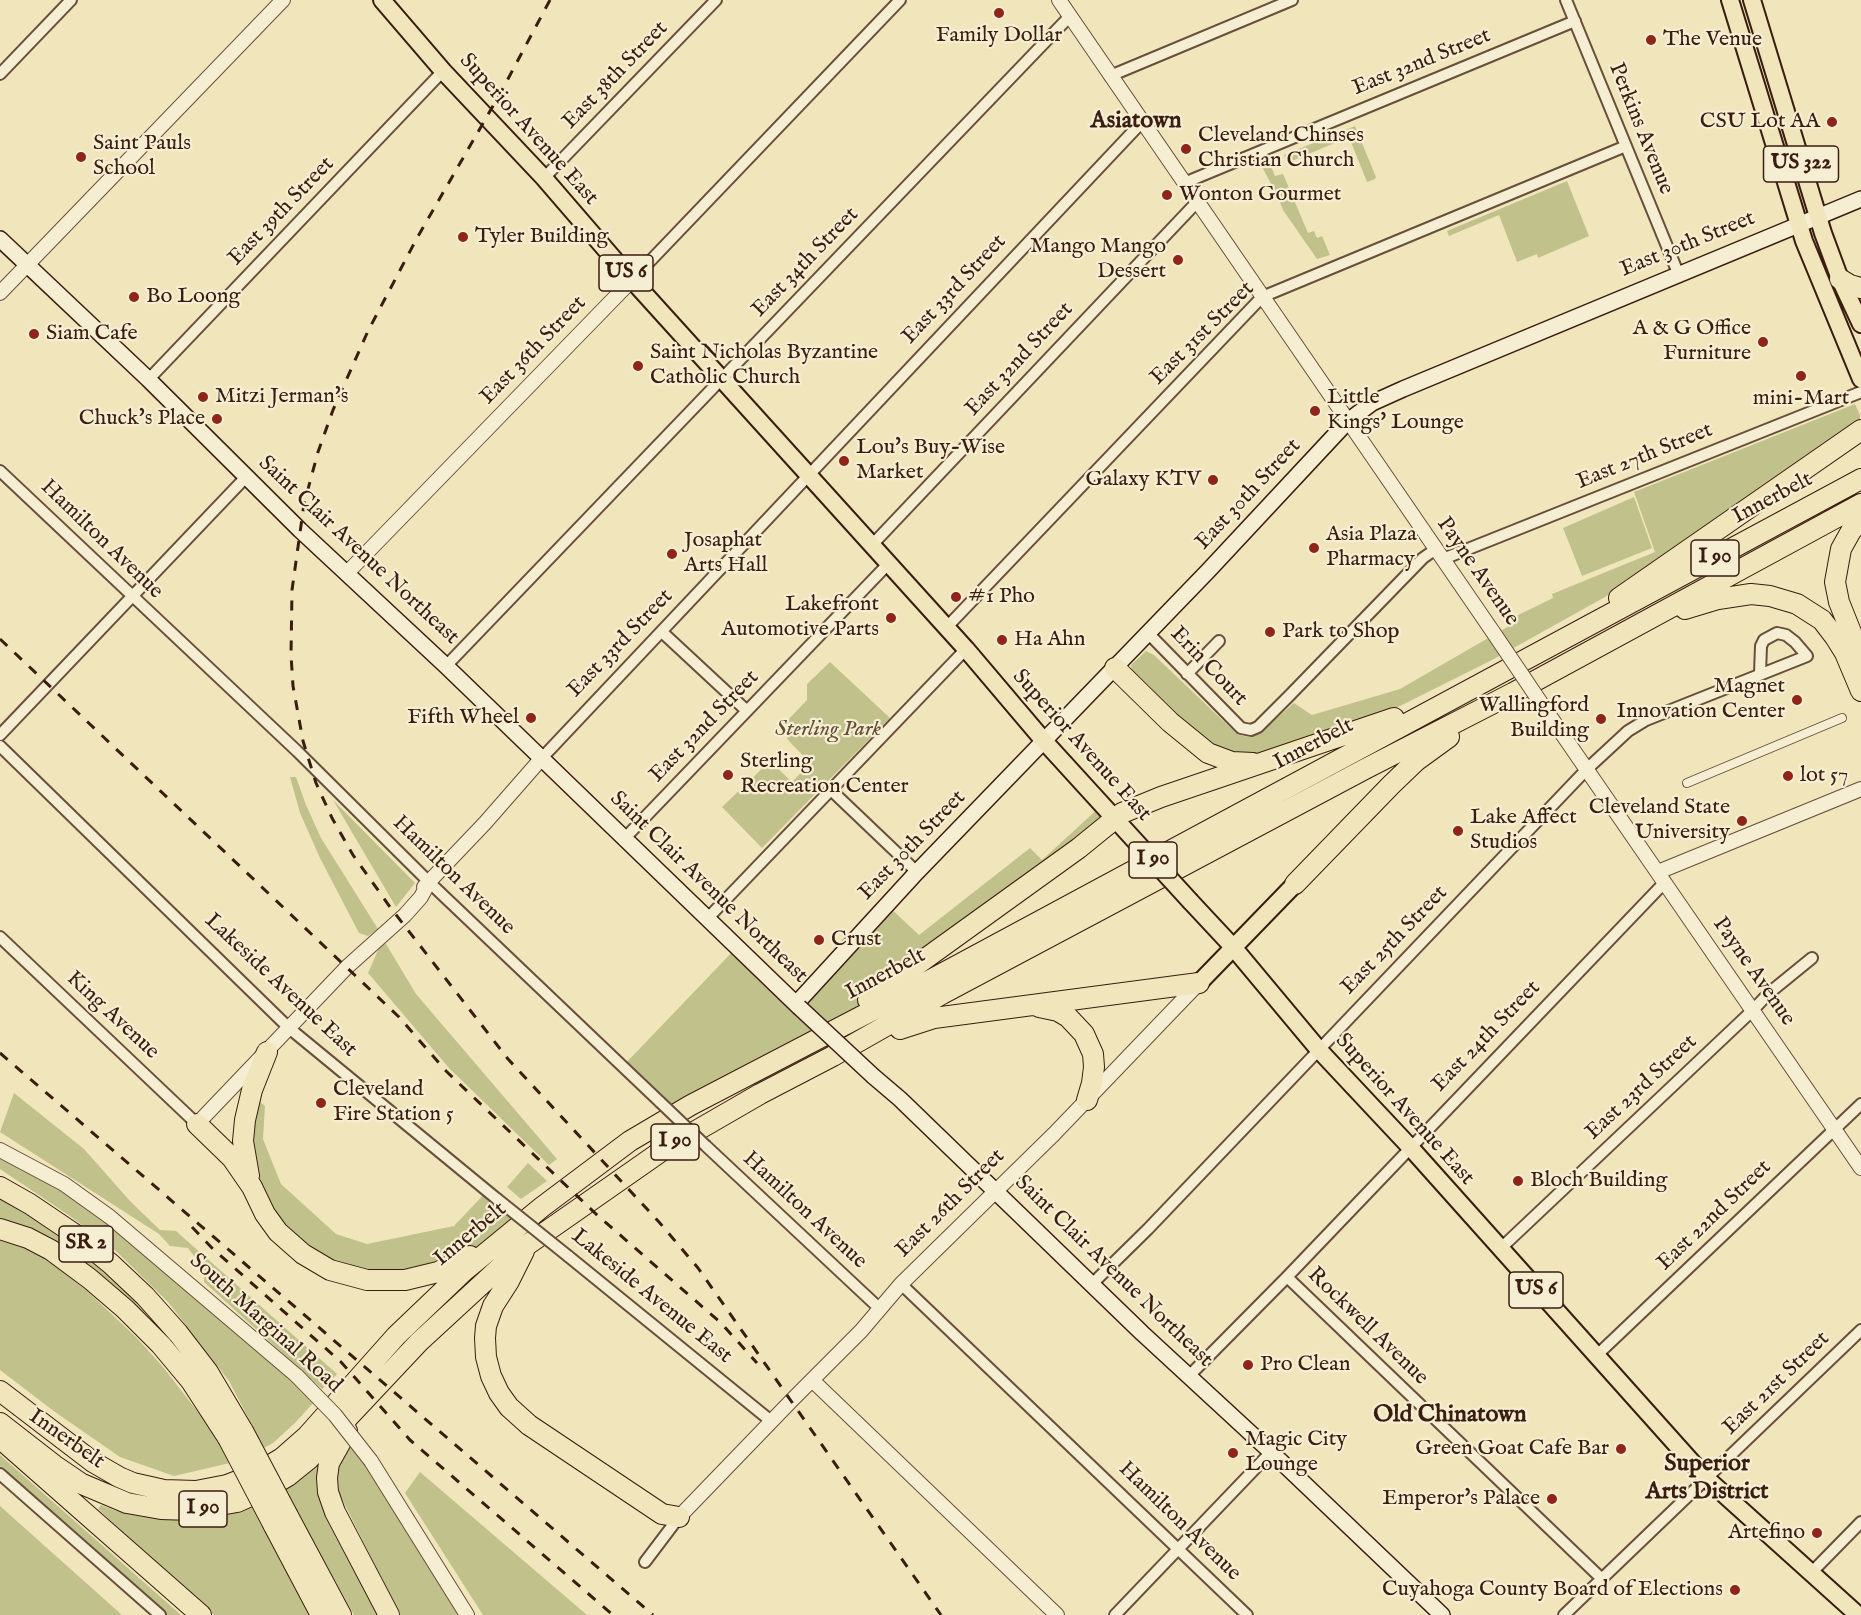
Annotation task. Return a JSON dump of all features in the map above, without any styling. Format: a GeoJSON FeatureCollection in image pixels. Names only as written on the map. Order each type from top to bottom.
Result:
{"type":"FeatureCollection","features":[{"type":"Feature","properties":{"kind":"highway"},"geometry":{"type":"LineString","coordinates":[[1840,279],[1861,288]]}},
{"type":"Feature","properties":{"kind":"highway"},"geometry":{"type":"LineString","coordinates":[[1569,637],[1622,596],[1861,430]]}},
{"type":"Feature","properties":{"kind":"highway","name":"Innerbelt"},"geometry":{"type":"LineString","coordinates":[[0,1392],[93,1462],[126,1480],[148,1487],[179,1491],[226,1485],[255,1474],[296,1447],[396,1336],[447,1286],[501,1239],[587,1171],[630,1141],[691,1105],[906,993],[1861,479]]}},
{"type":"Feature","properties":{"kind":"highway","name":"Innerbelt"},"geometry":{"type":"LineString","coordinates":[[0,1422],[54,1465],[97,1492],[143,1507],[192,1510],[237,1502],[266,1489],[288,1476],[309,1459],[454,1308],[527,1245],[663,1150],[942,994],[1635,628],[1861,504]]}},
{"type":"Feature","properties":{"kind":"highway"},"geometry":{"type":"LineString","coordinates":[[1861,520],[1840,549],[1835,582],[1839,602],[1861,657]]}},
{"type":"Feature","properties":{"kind":"highway"},"geometry":{"type":"LineString","coordinates":[[1635,628],[1718,599],[1751,594],[1784,599],[1797,604],[1822,620],[1845,652],[1861,691]]}},
{"type":"Feature","properties":{"kind":"highway"},"geometry":{"type":"LineString","coordinates":[[1115,668],[1170,722],[1208,753],[1232,762],[1265,762]]}},
{"type":"Feature","properties":{"kind":"highway"},"geometry":{"type":"LineString","coordinates":[[801,1046],[890,986],[1079,848],[1113,818],[1140,805],[1383,723],[1503,671]]}},
{"type":"Feature","properties":{"kind":"highway"},"geometry":{"type":"LineString","coordinates":[[1295,884],[1355,820],[1416,761],[1513,693]]}},
{"type":"Feature","properties":{"kind":"highway"},"geometry":{"type":"LineString","coordinates":[[833,1056],[923,1021],[1199,983]]}},
{"type":"Feature","properties":{"kind":"highway"},"geometry":{"type":"LineString","coordinates":[[1028,1005],[1058,1011],[1068,1017],[1084,1034],[1093,1054],[1094,1067],[1087,1100]]}},
{"type":"Feature","properties":{"kind":"highway"},"geometry":{"type":"LineString","coordinates":[[252,1187],[245,1156],[245,1120],[252,1090],[267,1052]]}},
{"type":"Feature","properties":{"kind":"highway"},"geometry":{"type":"LineString","coordinates":[[197,1124],[232,1158],[252,1187],[271,1222],[294,1248],[330,1270],[358,1279],[395,1281],[422,1277],[446,1269],[501,1239]]}},
{"type":"Feature","properties":{"kind":"highway","name":"SR 2"},"geometry":{"type":"LineString","coordinates":[[0,1187],[73,1233],[145,1296],[178,1333],[221,1392],[235,1434]]}},
{"type":"Feature","properties":{"kind":"highway"},"geometry":{"type":"LineString","coordinates":[[0,1229],[28,1238],[51,1250],[96,1284],[125,1309],[187,1375],[235,1434],[281,1520],[341,1615]]}},
{"type":"Feature","properties":{"kind":"highway"},"geometry":{"type":"LineString","coordinates":[[527,1245],[493,1306],[486,1326],[485,1349],[488,1365],[499,1393],[509,1407],[529,1425],[662,1514],[679,1517]]}},
{"type":"Feature","properties":{"kind":"highway"},"geometry":{"type":"LineString","coordinates":[[384,1379],[336,1448],[329,1463],[327,1485],[332,1506],[390,1615]]}},
{"type":"Feature","properties":{"kind":"highway"},"geometry":{"type":"LineString","coordinates":[[0,1438],[201,1615]]}},
{"type":"Feature","properties":{"kind":"highway"},"geometry":{"type":"LineString","coordinates":[[281,1520],[321,1615]]}},
{"type":"Feature","properties":{"kind":"main road","name":"Superior Avenue East"},"geometry":{"type":"LineString","coordinates":[[382,0],[443,71],[544,178],[632,280],[966,649],[1113,818],[1233,947],[1318,1050],[1410,1147],[1707,1479],[1858,1615]]}},
{"type":"Feature","properties":{"kind":"main road","name":"US 322"},"geometry":{"type":"LineString","coordinates":[[1730,0],[1804,242],[1861,379]]}},
{"type":"Feature","properties":{"kind":"main road","name":"US 322"},"geometry":{"type":"LineString","coordinates":[[1752,0],[1818,216],[1840,279],[1861,324]]}},
{"type":"Feature","properties":{"kind":"main road","name":"East 30th Street"},"geometry":{"type":"LineString","coordinates":[[798,1006],[917,872],[1208,571],[1348,421],[1372,403],[1403,388],[1861,199]]}},
{"type":"Feature","properties":{"kind":"main road","name":"Saint Clair Avenue Northeast"},"geometry":{"type":"LineString","coordinates":[[0,239],[798,1006],[1442,1615]]}},
{"type":"Feature","properties":{"kind":"main road","name":"East 26th Street"},"geometry":{"type":"LineString","coordinates":[[1199,983],[1295,884]]}},
{"type":"Feature","properties":{"kind":"street"},"geometry":{"type":"LineString","coordinates":[[0,74],[71,0]]}},
{"type":"Feature","properties":{"kind":"street"},"geometry":{"type":"LineString","coordinates":[[0,293],[283,0]]}},
{"type":"Feature","properties":{"kind":"street","name":"East 38th Street"},"geometry":{"type":"LineString","coordinates":[[544,178],[716,0]]}},
{"type":"Feature","properties":{"kind":"street","name":"East 36th Street"},"geometry":{"type":"LineString","coordinates":[[347,573],[900,0]]}},
{"type":"Feature","properties":{"kind":"street","name":"Payne Avenue"},"geometry":{"type":"LineString","coordinates":[[1059,0],[1861,1168]]}},
{"type":"Feature","properties":{"kind":"street"},"geometry":{"type":"LineString","coordinates":[[1110,76],[1292,0]]}},
{"type":"Feature","properties":{"kind":"street","name":"Perkins Avenue"},"geometry":{"type":"LineString","coordinates":[[1566,0],[1678,273]]}},
{"type":"Feature","properties":{"kind":"street","name":"East 34th Street"},"geometry":{"type":"LineString","coordinates":[[446,666],[1070,16]]}},
{"type":"Feature","properties":{"kind":"street","name":"East 32nd Street"},"geometry":{"type":"LineString","coordinates":[[1184,183],[1575,21]]}},
{"type":"Feature","properties":{"kind":"street","name":"East 39th Street"},"geometry":{"type":"LineString","coordinates":[[148,380],[443,71]]}},
{"type":"Feature","properties":{"kind":"street","name":"East 33rd Street"},"geometry":{"type":"LineString","coordinates":[[197,1124],[376,939],[388,932],[405,915],[421,897],[429,882],[486,823],[541,759],[1142,122]]}},
{"type":"Feature","properties":{"kind":"street","name":"East 31st Street"},"geometry":{"type":"LineString","coordinates":[[946,628],[1262,297],[1626,146]]}},
{"type":"Feature","properties":{"kind":"street","name":"East 32nd Street"},"geometry":{"type":"LineString","coordinates":[[872,545],[1197,202]]}},
{"type":"Feature","properties":{"kind":"street","name":"East 27th Street"},"geometry":{"type":"LineString","coordinates":[[1241,728],[1251,730],[1258,727],[1421,559],[1861,392]]}},
{"type":"Feature","properties":{"kind":"street","name":"Hamilton Avenue"},"geometry":{"type":"LineString","coordinates":[[0,471],[297,752],[429,882],[706,1146],[879,1308]]}},
{"type":"Feature","properties":{"kind":"street"},"geometry":{"type":"LineString","coordinates":[[0,735],[246,477]]}},
{"type":"Feature","properties":{"kind":"street","name":"East 32nd Street"},"geometry":{"type":"LineString","coordinates":[[624,839],[889,563]]}},
{"type":"Feature","properties":{"kind":"street"},"geometry":{"type":"LineString","coordinates":[[662,632],[747,711]]}},
{"type":"Feature","properties":{"kind":"street","name":"Erin Court"},"geometry":{"type":"LineString","coordinates":[[1147,633],[1241,728]]}},
{"type":"Feature","properties":{"kind":"street","name":"East 25th Street"},"geometry":{"type":"LineString","coordinates":[[1092,1284],[1148,1229],[1587,769],[1628,731],[1646,720],[1807,656],[1786,635],[1777,633],[1764,640],[1761,646],[1760,673]]}},
{"type":"Feature","properties":{"kind":"street"},"geometry":{"type":"LineString","coordinates":[[1187,674],[1219,641]]}},
{"type":"Feature","properties":{"kind":"street"},"geometry":{"type":"LineString","coordinates":[[707,919],[966,649]]}},
{"type":"Feature","properties":{"kind":"street"},"geometry":{"type":"LineString","coordinates":[[1688,783],[1842,718]]}},
{"type":"Feature","properties":{"kind":"street","name":"Lakeside Avenue East"},"geometry":{"type":"LineString","coordinates":[[0,746],[289,1028],[771,1421]]}},
{"type":"Feature","properties":{"kind":"street","name":"East 24th Street"},"geometry":{"type":"LineString","coordinates":[[1189,1376],[1410,1147],[1661,877],[1861,789]]}},
{"type":"Feature","properties":{"kind":"street"},"geometry":{"type":"LineString","coordinates":[[832,790],[917,872]]}},
{"type":"Feature","properties":{"kind":"street","name":"King Avenue"},"geometry":{"type":"LineString","coordinates":[[0,937],[197,1124]]}},
{"type":"Feature","properties":{"kind":"street","name":"East 23rd Street"},"geometry":{"type":"LineString","coordinates":[[1500,1249],[1790,974],[1812,957]]}},
{"type":"Feature","properties":{"kind":"street","name":"East 26th Street"},"geometry":{"type":"LineString","coordinates":[[645,1562],[679,1517],[861,1331],[901,1284],[1087,1100],[1199,983]]}},
{"type":"Feature","properties":{"kind":"street","name":"East 22nd Street"},"geometry":{"type":"LineString","coordinates":[[1596,1356],[1861,1104]]}},
{"type":"Feature","properties":{"kind":"street","name":"South Marginal Road"},"geometry":{"type":"LineString","coordinates":[[0,1150],[64,1184],[110,1217],[297,1376],[334,1415],[371,1461],[467,1615]]}},
{"type":"Feature","properties":{"kind":"street","name":"Rockwell Avenue"},"geometry":{"type":"LineString","coordinates":[[1287,1277],[1602,1579]]}},
{"type":"Feature","properties":{"kind":"street","name":"Hamilton Avenue"},"geometry":{"type":"LineString","coordinates":[[901,1284],[1247,1615]]}},
{"type":"Feature","properties":{"kind":"street","name":"East 21st Street"},"geometry":{"type":"LineString","coordinates":[[1563,1615],[1861,1330]]}},
{"type":"Feature","properties":{"kind":"street"},"geometry":{"type":"LineString","coordinates":[[812,1380],[1057,1615]]}},
{"type":"Feature","properties":{"kind":"street"},"geometry":{"type":"LineString","coordinates":[[1115,1615],[1271,1452]]}},
{"type":"Feature","properties":{"kind":"street"},"geometry":{"type":"LineString","coordinates":[[0,1474],[160,1615]]}},
{"type":"Feature","properties":{"kind":"street"},"geometry":{"type":"LineString","coordinates":[[1812,1572],[1861,1522]]}},
{"type":"Feature","properties":{"kind":"green space"},"geometry":{"type":"Polygon","coordinates":[[[1355,126],[1375,179],[1367,182],[1349,137],[1287,163],[1284,155],[1355,126]]]}},
{"type":"Feature","properties":{"kind":"green space"},"geometry":{"type":"Polygon","coordinates":[[[1269,161],[1275,176],[1283,174],[1308,233],[1314,231],[1317,238],[1322,236],[1330,255],[1317,259],[1283,210],[1261,165],[1269,161]]]}},
{"type":"Feature","properties":{"kind":"green space"},"geometry":{"type":"Polygon","coordinates":[[[1567,181],[1589,236],[1538,258],[1537,254],[1517,262],[1499,215],[1449,236],[1447,231],[1567,181]]]}},
{"type":"Feature","properties":{"kind":"green space"},"geometry":{"type":"Polygon","coordinates":[[[1855,404],[1860,415],[1860,422],[1605,597],[1492,660],[1390,711],[1262,755],[1245,756],[1213,746],[1132,677],[1131,665],[1146,651],[1154,655],[1238,735],[1250,737],[1258,734],[1294,703],[1312,715],[1400,689],[1509,626],[1508,620],[1553,598],[1552,594],[1655,552],[1634,492],[1855,404]]]}},
{"type":"Feature","properties":{"kind":"green space"},"geometry":{"type":"Polygon","coordinates":[[[1634,497],[1652,548],[1582,576],[1563,528],[1634,497]]]}},
{"type":"Feature","properties":{"kind":"green space","name":"Sterling Park"},"geometry":{"type":"Polygon","coordinates":[[[830,662],[890,718],[762,848],[722,807],[770,761],[792,782],[810,763],[788,740],[782,726],[807,700],[807,684],[830,662]]]}},
{"type":"Feature","properties":{"kind":"green space"},"geometry":{"type":"Polygon","coordinates":[[[290,777],[296,777],[321,838],[378,929],[368,936],[359,933],[320,858],[300,813],[290,777]]]}},
{"type":"Feature","properties":{"kind":"green space"},"geometry":{"type":"Polygon","coordinates":[[[333,800],[415,883],[396,907],[333,800]]]}},
{"type":"Feature","properties":{"kind":"green space"},"geometry":{"type":"Polygon","coordinates":[[[1102,805],[1113,818],[862,1004],[801,1046],[674,1115],[623,1066],[737,947],[796,1004],[887,905],[919,935],[1030,848],[1042,860],[1102,805]]]}},
{"type":"Feature","properties":{"kind":"green space"},"geometry":{"type":"Polygon","coordinates":[[[383,939],[416,994],[557,1159],[549,1165],[449,1068],[368,973],[383,939]]]}},
{"type":"Feature","properties":{"kind":"green space"},"geometry":{"type":"Polygon","coordinates":[[[14,1093],[84,1149],[130,1201],[160,1230],[176,1231],[337,1374],[322,1389],[204,1282],[205,1271],[188,1248],[170,1246],[159,1234],[0,1132],[14,1093]]]}},
{"type":"Feature","properties":{"kind":"green space"},"geometry":{"type":"Polygon","coordinates":[[[251,1094],[265,1106],[263,1139],[281,1184],[336,1234],[367,1244],[454,1226],[487,1191],[522,1219],[501,1239],[405,1280],[311,1260],[252,1187],[251,1094]]]}},
{"type":"Feature","properties":{"kind":"green space"},"geometry":{"type":"Polygon","coordinates":[[[0,1155],[89,1207],[296,1383],[314,1402],[295,1423],[264,1448],[229,1381],[168,1302],[117,1252],[70,1216],[0,1169],[0,1155]]]}},
{"type":"Feature","properties":{"kind":"green space"},"geometry":{"type":"Polygon","coordinates":[[[528,1163],[547,1181],[521,1199],[507,1187],[528,1163]]]}},
{"type":"Feature","properties":{"kind":"green space"},"geometry":{"type":"Polygon","coordinates":[[[0,1199],[47,1226],[99,1267],[137,1302],[166,1335],[164,1338],[0,1220],[0,1199]]]}},
{"type":"Feature","properties":{"kind":"green space"},"geometry":{"type":"Polygon","coordinates":[[[0,1239],[43,1256],[87,1291],[136,1337],[163,1367],[222,1443],[230,1463],[174,1476],[120,1457],[0,1370],[0,1239]]]}},
{"type":"Feature","properties":{"kind":"green space"},"geometry":{"type":"Polygon","coordinates":[[[349,1443],[360,1455],[460,1615],[400,1615],[337,1489],[335,1473],[339,1454],[349,1443]]]}},
{"type":"Feature","properties":{"kind":"green space"},"geometry":{"type":"Polygon","coordinates":[[[0,1455],[181,1615],[167,1615],[100,1557],[0,1468],[0,1455]]]}},
{"type":"Feature","properties":{"kind":"green space"},"geometry":{"type":"Polygon","coordinates":[[[323,1460],[382,1615],[354,1615],[285,1489],[323,1460]]]}},
{"type":"Feature","properties":{"kind":"green space"},"geometry":{"type":"Polygon","coordinates":[[[420,1472],[587,1615],[483,1615],[405,1493],[420,1472]]]}},
{"type":"Feature","properties":{"kind":"green space"},"geometry":{"type":"Polygon","coordinates":[[[101,1505],[116,1511],[158,1518],[190,1520],[213,1520],[254,1506],[312,1615],[214,1615],[98,1509],[101,1505]]]}},
{"type":"Feature","properties":{"kind":"green space"},"geometry":{"type":"Polygon","coordinates":[[[0,1506],[122,1615],[0,1615],[0,1506]]]}},
{"type":"Feature","properties":{"kind":"railway"},"geometry":{"type":"LineString","coordinates":[[550,0],[501,92],[417,238],[368,331],[333,410],[318,452],[304,504],[292,590],[293,686],[303,741],[316,783],[332,818],[353,855],[390,907],[508,1059],[659,1222],[698,1268],[941,1615]]}},
{"type":"Feature","properties":{"kind":"railway"},"geometry":{"type":"LineString","coordinates":[[0,639],[399,1017],[446,1071],[596,1214],[721,1323],[757,1363]]}},
{"type":"Feature","properties":{"kind":"railway"},"geometry":{"type":"LineString","coordinates":[[0,1053],[653,1615]]}},
{"type":"Feature","properties":{"kind":"railway"},"geometry":{"type":"LineString","coordinates":[[192,1227],[213,1249],[341,1362],[410,1440],[613,1615]]}},
{"type":"Feature","properties":{"kind":"place","name":"Family Dollar"},"geometry":{"type":"Point","coordinates":[999,13]}},
{"type":"Feature","properties":{"kind":"place","name":"The Venue"},"geometry":{"type":"Point","coordinates":[1651,40]}},
{"type":"Feature","properties":{"kind":"place","name":"CSU Lot AA"},"geometry":{"type":"Point","coordinates":[1832,122]}},
{"type":"Feature","properties":{"kind":"place","name":"Cleveland Chinses Christian Church"},"geometry":{"type":"Point","coordinates":[1186,149]}},
{"type":"Feature","properties":{"kind":"place","name":"Saint Pauls School"},"geometry":{"type":"Point","coordinates":[81,157]}},
{"type":"Feature","properties":{"kind":"place","name":"Wonton Gourmet"},"geometry":{"type":"Point","coordinates":[1167,195]}},
{"type":"Feature","properties":{"kind":"place","name":"Tyler Building"},"geometry":{"type":"Point","coordinates":[463,237]}},
{"type":"Feature","properties":{"kind":"place","name":"Mango Mango Dessert"},"geometry":{"type":"Point","coordinates":[1178,260]}},
{"type":"Feature","properties":{"kind":"place","name":"Bo Loong"},"geometry":{"type":"Point","coordinates":[134,297]}},
{"type":"Feature","properties":{"kind":"place","name":"Siam Cafe"},"geometry":{"type":"Point","coordinates":[34,334]}},
{"type":"Feature","properties":{"kind":"place","name":"A & G Office Furniture"},"geometry":{"type":"Point","coordinates":[1763,342]}},
{"type":"Feature","properties":{"kind":"place","name":"Saint Nicholas Byzantine Catholic Church"},"geometry":{"type":"Point","coordinates":[638,366]}},
{"type":"Feature","properties":{"kind":"place","name":"mini-Mart"},"geometry":{"type":"Point","coordinates":[1801,376]}},
{"type":"Feature","properties":{"kind":"place","name":"Mitzi Jerman's"},"geometry":{"type":"Point","coordinates":[203,397]}},
{"type":"Feature","properties":{"kind":"place","name":"Little Kings' Lounge"},"geometry":{"type":"Point","coordinates":[1315,411]}},
{"type":"Feature","properties":{"kind":"place","name":"Chuck's Place"},"geometry":{"type":"Point","coordinates":[217,419]}},
{"type":"Feature","properties":{"kind":"place","name":"Lou's Buy-Wise Market"},"geometry":{"type":"Point","coordinates":[844,461]}},
{"type":"Feature","properties":{"kind":"place","name":"Galaxy KTV"},"geometry":{"type":"Point","coordinates":[1213,480]}},
{"type":"Feature","properties":{"kind":"place","name":"Asia Plaza Pharmacy"},"geometry":{"type":"Point","coordinates":[1314,548]}},
{"type":"Feature","properties":{"kind":"place","name":"Josaphat Arts Hall"},"geometry":{"type":"Point","coordinates":[672,554]}},
{"type":"Feature","properties":{"kind":"place","name":"#1 Pho"},"geometry":{"type":"Point","coordinates":[956,597]}},
{"type":"Feature","properties":{"kind":"place","name":"Lakefront Automotive Parts"},"geometry":{"type":"Point","coordinates":[891,618]}},
{"type":"Feature","properties":{"kind":"place","name":"Park to Shop"},"geometry":{"type":"Point","coordinates":[1270,632]}},
{"type":"Feature","properties":{"kind":"place","name":"Ha Ahn"},"geometry":{"type":"Point","coordinates":[1002,640]}},
{"type":"Feature","properties":{"kind":"place","name":"Magnet Innovation Center"},"geometry":{"type":"Point","coordinates":[1797,700]}},
{"type":"Feature","properties":{"kind":"place","name":"Fifth Wheel"},"geometry":{"type":"Point","coordinates":[531,718]}},
{"type":"Feature","properties":{"kind":"place","name":"Wallingford Building"},"geometry":{"type":"Point","coordinates":[1601,719]}},
{"type":"Feature","properties":{"kind":"place","name":"Sterling Recreation Center"},"geometry":{"type":"Point","coordinates":[728,775]}},
{"type":"Feature","properties":{"kind":"place","name":"lot 57"},"geometry":{"type":"Point","coordinates":[1788,776]}},
{"type":"Feature","properties":{"kind":"place","name":"Cleveland State University"},"geometry":{"type":"Point","coordinates":[1742,821]}},
{"type":"Feature","properties":{"kind":"place","name":"Lake Affect Studios"},"geometry":{"type":"Point","coordinates":[1458,831]}},
{"type":"Feature","properties":{"kind":"place","name":"Crust"},"geometry":{"type":"Point","coordinates":[819,940]}},
{"type":"Feature","properties":{"kind":"place","name":"Cleveland Fire Station 5"},"geometry":{"type":"Point","coordinates":[321,1103]}},
{"type":"Feature","properties":{"kind":"place","name":"Bloch Building"},"geometry":{"type":"Point","coordinates":[1518,1181]}},
{"type":"Feature","properties":{"kind":"place","name":"Pro Clean"},"geometry":{"type":"Point","coordinates":[1248,1365]}},
{"type":"Feature","properties":{"kind":"place","name":"Green Goat Cafe Bar"},"geometry":{"type":"Point","coordinates":[1621,1449]}},
{"type":"Feature","properties":{"kind":"place","name":"Magic City Lounge"},"geometry":{"type":"Point","coordinates":[1233,1453]}},
{"type":"Feature","properties":{"kind":"place","name":"Emperor's Palace"},"geometry":{"type":"Point","coordinates":[1552,1499]}},
{"type":"Feature","properties":{"kind":"place","name":"Artefino"},"geometry":{"type":"Point","coordinates":[1817,1533]}},
{"type":"Feature","properties":{"kind":"place","name":"Cuyahoga County Board of Elections"},"geometry":{"type":"Point","coordinates":[1735,1590]}},
{"type":"Feature","properties":{"kind":"district","name":"Asiatown"},"geometry":{"type":"Point","coordinates":[1136,122]}},
{"type":"Feature","properties":{"kind":"district","name":"Old Chinatown"},"geometry":{"type":"Point","coordinates":[1450,1416]}},
{"type":"Feature","properties":{"kind":"district","name":"Superior Arts District"},"geometry":{"type":"Point","coordinates":[1707,1479]}}]}
